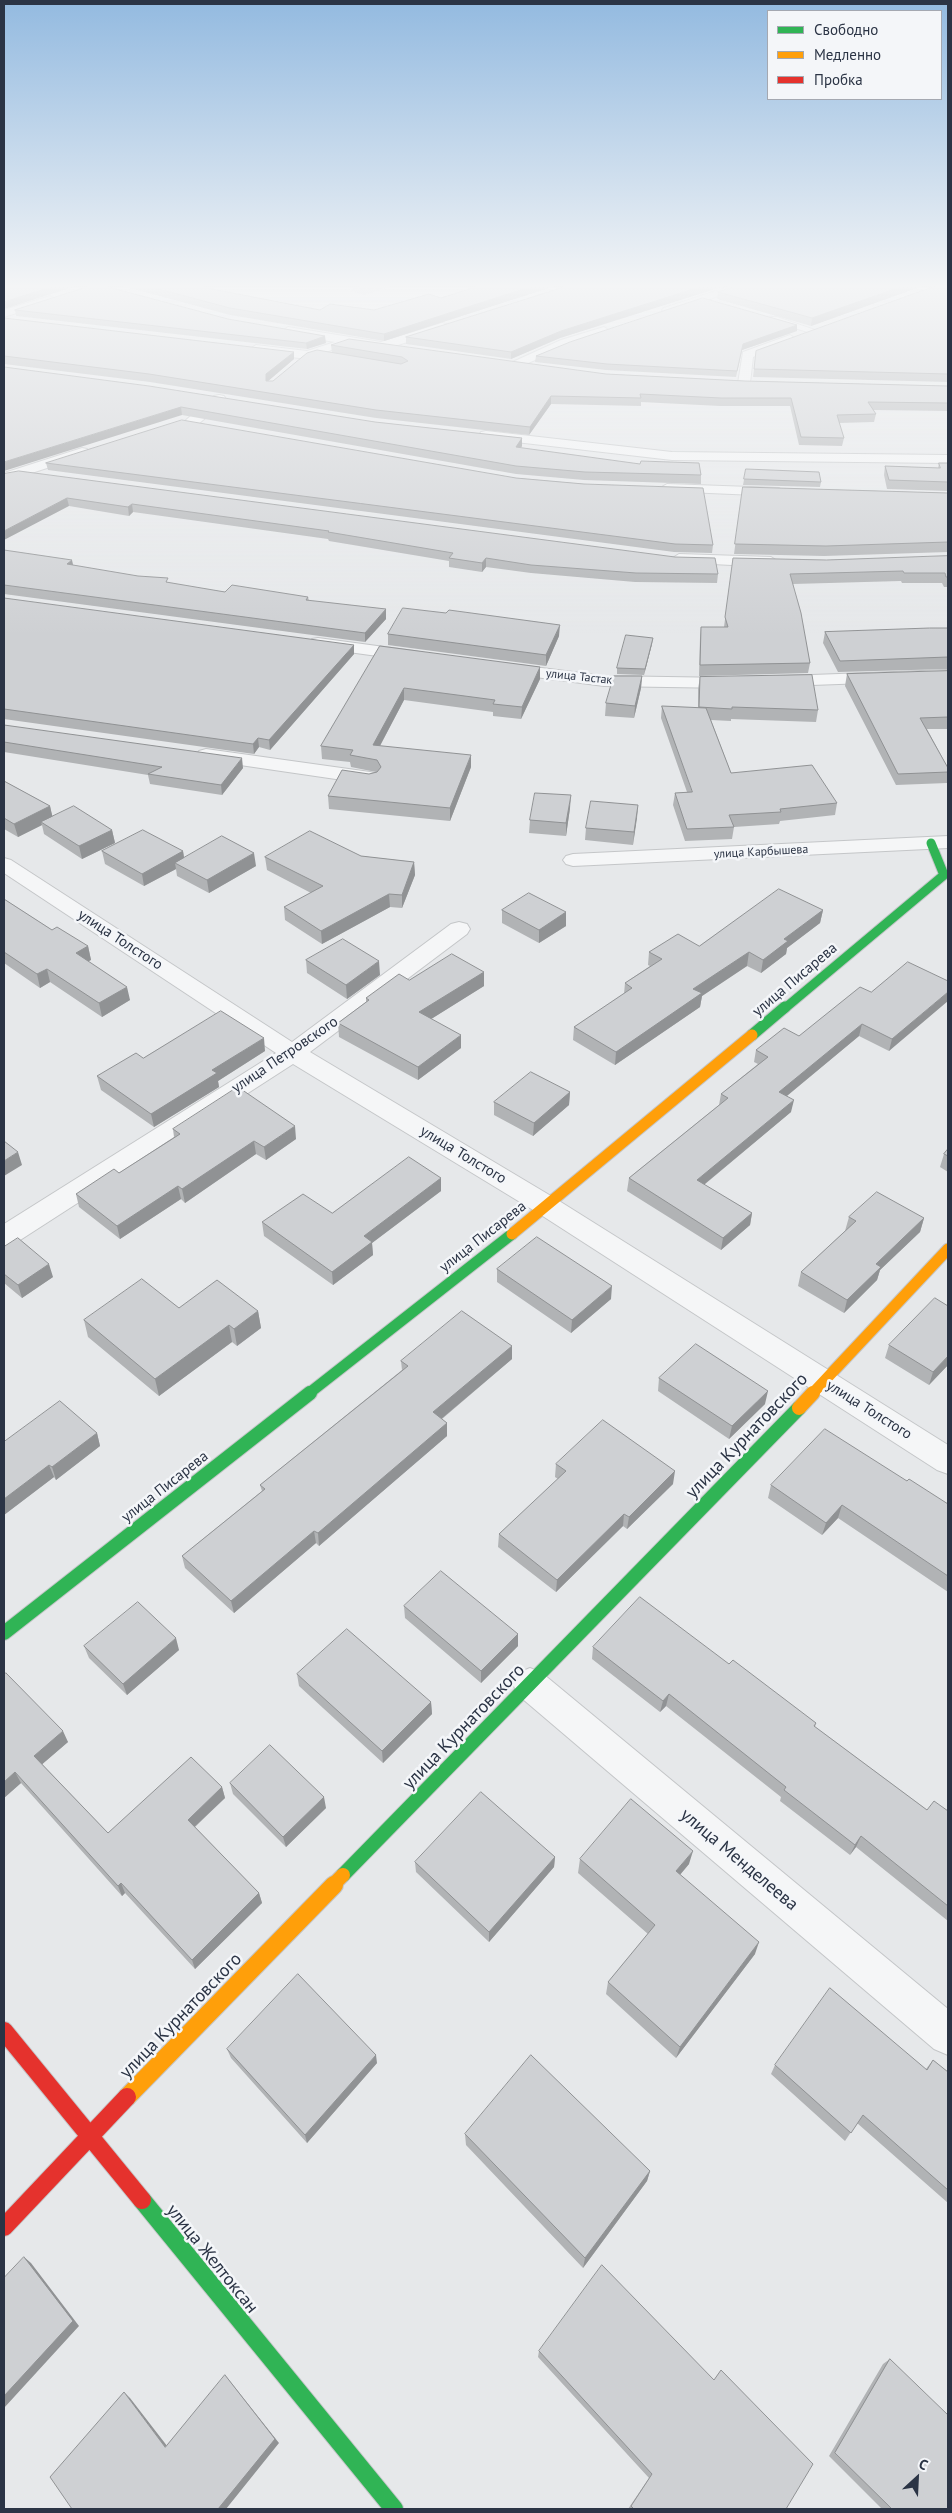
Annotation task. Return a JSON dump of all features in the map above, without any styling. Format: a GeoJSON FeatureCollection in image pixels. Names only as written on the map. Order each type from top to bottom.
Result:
{"type":"FeatureCollection","features":[{"type":"Feature","properties":{"kind":"street"},"geometry":{"type":"LineString","coordinates":[[210,426],[182,423],[222,401]]}},
{"type":"Feature","properties":{"kind":"street"},"geometry":{"type":"LineString","coordinates":[[474,434],[672,456],[948,459]]}},
{"type":"Feature","properties":{"kind":"street"},"geometry":{"type":"LineString","coordinates":[[8,473],[98,447]]}},
{"type":"Feature","properties":{"kind":"street"},"geometry":{"type":"LineString","coordinates":[[8,473],[56,478]]}},
{"type":"Feature","properties":{"kind":"street"},"geometry":{"type":"LineString","coordinates":[[653,488],[790,492]]}},
{"type":"Feature","properties":{"kind":"street"},"geometry":{"type":"LineString","coordinates":[[664,558],[786,562]]}},
{"type":"Feature","properties":{"kind":"street"},"geometry":{"type":"LineString","coordinates":[[299,640],[427,658]]}},
{"type":"Feature","properties":{"kind":"street","name":"улица Тастак"},"geometry":{"type":"LineString","coordinates":[[486,666],[604,681],[730,683],[948,675]]}},
{"type":"Feature","properties":{"kind":"street"},"geometry":{"type":"LineString","coordinates":[[192,753],[370,778]]}},
{"type":"Feature","properties":{"kind":"street","name":"улица Карбышева"},"geometry":{"type":"LineString","coordinates":[[573,860],[940,842]]}},
{"type":"Feature","properties":{"kind":"street","name":"улица Писарева"},"geometry":{"type":"LineString","coordinates":[[4,1633],[547,1206],[946,876],[940,842]]}},
{"type":"Feature","properties":{"kind":"street","name":"улица Толстого"},"geometry":{"type":"LineString","coordinates":[[4,864],[293,1053],[547,1206],[948,1461]]}},
{"type":"Feature","properties":{"kind":"street","name":"улица Петровского"},"geometry":{"type":"LineString","coordinates":[[4,1236],[293,1053],[459,929]]}},
{"type":"Feature","properties":{"kind":"street","name":"улица Курнатовского"},"geometry":{"type":"LineString","coordinates":[[4,2227],[89,2136],[824,1382],[948,1249]]}},
{"type":"Feature","properties":{"kind":"street","name":"улица Менделеева"},"geometry":{"type":"LineString","coordinates":[[530,1684],[948,2035]]}},
{"type":"Feature","properties":{"kind":"street","name":"улица Желтоксан"},"geometry":{"type":"LineString","coordinates":[[4,2030],[394,2509]]}},
{"type":"Feature","properties":{"kind":"building"},"geometry":{"type":"Polygon","coordinates":[[[4,401],[245,401],[375,422],[522,438],[516,447],[640,464],[641,461],[699,463],[701,475],[585,472],[516,466],[181,407],[4,462],[4,401]]]}},
{"type":"Feature","properties":{"kind":"building"},"geometry":{"type":"Polygon","coordinates":[[[321,401],[547,401],[530,427],[376,410],[321,401]]]}},
{"type":"Feature","properties":{"kind":"building"},"geometry":{"type":"Polygon","coordinates":[[[792,401],[948,401],[948,403],[868,402],[876,414],[837,415],[844,438],[801,437],[792,401]]]}},
{"type":"Feature","properties":{"kind":"building"},"geometry":{"type":"Polygon","coordinates":[[[182,420],[516,478],[584,484],[703,488],[713,545],[675,544],[46,463],[182,420]]]}},
{"type":"Feature","properties":{"kind":"building"},"geometry":{"type":"Polygon","coordinates":[[[939,463],[948,463],[948,482],[889,480],[885,466],[940,468],[939,463]]]}},
{"type":"Feature","properties":{"kind":"building"},"geometry":{"type":"Polygon","coordinates":[[[746,469],[819,472],[821,482],[744,479],[746,469]]]}},
{"type":"Feature","properties":{"kind":"building"},"geometry":{"type":"Polygon","coordinates":[[[19,471],[675,557],[715,558],[718,574],[636,573],[531,565],[486,558],[482,563],[449,558],[453,553],[329,531],[132,504],[128,507],[67,498],[4,531],[4,474],[19,471]]]}},
{"type":"Feature","properties":{"kind":"building"},"geometry":{"type":"Polygon","coordinates":[[[743,487],[948,493],[948,542],[826,546],[735,544],[743,487]]]}},
{"type":"Feature","properties":{"kind":"building"},"geometry":{"type":"Polygon","coordinates":[[[4,550],[72,560],[67,564],[138,576],[168,578],[166,582],[225,592],[232,585],[308,597],[306,600],[386,609],[365,633],[4,585],[4,550]]]}},
{"type":"Feature","properties":{"kind":"building"},"geometry":{"type":"Polygon","coordinates":[[[948,556],[948,577],[946,577],[945,573],[904,573],[903,571],[790,574],[801,613],[810,663],[700,665],[701,627],[728,627],[725,617],[733,558],[826,560],[948,556]]]}},
{"type":"Feature","properties":{"kind":"building"},"geometry":{"type":"Polygon","coordinates":[[[4,598],[354,645],[269,740],[258,738],[253,744],[4,709],[4,598]]]}},
{"type":"Feature","properties":{"kind":"building"},"geometry":{"type":"Polygon","coordinates":[[[403,608],[446,613],[449,610],[560,625],[546,655],[388,634],[403,608]]]}},
{"type":"Feature","properties":{"kind":"building"},"geometry":{"type":"Polygon","coordinates":[[[948,628],[948,657],[840,661],[825,632],[948,628]]]}},
{"type":"Feature","properties":{"kind":"building"},"geometry":{"type":"Polygon","coordinates":[[[626,635],[653,638],[645,669],[617,668],[626,635]]]}},
{"type":"Feature","properties":{"kind":"building"},"geometry":{"type":"Polygon","coordinates":[[[380,646],[540,667],[522,707],[493,704],[495,700],[404,688],[373,745],[471,755],[450,808],[328,796],[342,770],[369,774],[377,772],[381,767],[377,760],[350,755],[353,750],[321,746],[380,646]]]}},
{"type":"Feature","properties":{"kind":"building"},"geometry":{"type":"Polygon","coordinates":[[[948,671],[948,717],[920,718],[948,768],[948,772],[898,774],[847,674],[948,671]]]}},
{"type":"Feature","properties":{"kind":"building"},"geometry":{"type":"Polygon","coordinates":[[[812,675],[818,710],[699,707],[700,677],[812,675]]]}},
{"type":"Feature","properties":{"kind":"building"},"geometry":{"type":"Polygon","coordinates":[[[614,676],[642,676],[635,706],[606,703],[614,676]]]}},
{"type":"Feature","properties":{"kind":"building"},"geometry":{"type":"Polygon","coordinates":[[[662,706],[706,708],[731,773],[812,765],[837,803],[780,809],[781,812],[729,815],[734,827],[687,829],[675,793],[692,792],[662,706]]]}},
{"type":"Feature","properties":{"kind":"building"},"geometry":{"type":"Polygon","coordinates":[[[4,725],[242,758],[221,785],[148,774],[162,767],[4,742],[4,725]]]}},
{"type":"Feature","properties":{"kind":"building"},"geometry":{"type":"Polygon","coordinates":[[[4,781],[50,806],[14,824],[4,818],[4,781]]]}},
{"type":"Feature","properties":{"kind":"building"},"geometry":{"type":"Polygon","coordinates":[[[535,793],[571,795],[566,823],[530,820],[535,793]]]}},
{"type":"Feature","properties":{"kind":"building"},"geometry":{"type":"Polygon","coordinates":[[[591,801],[638,805],[634,832],[586,828],[591,801]]]}},
{"type":"Feature","properties":{"kind":"building"},"geometry":{"type":"Polygon","coordinates":[[[74,806],[112,830],[79,846],[41,822],[74,806]]]}},
{"type":"Feature","properties":{"kind":"building"},"geometry":{"type":"Polygon","coordinates":[[[143,830],[183,851],[142,874],[102,851],[143,830]]]}},
{"type":"Feature","properties":{"kind":"building"},"geometry":{"type":"Polygon","coordinates":[[[310,831],[361,856],[414,862],[402,895],[389,894],[321,931],[284,907],[323,886],[265,857],[310,831]]]}},
{"type":"Feature","properties":{"kind":"building"},"geometry":{"type":"Polygon","coordinates":[[[222,836],[254,853],[207,880],[175,863],[222,836]]]}},
{"type":"Feature","properties":{"kind":"building"},"geometry":{"type":"Polygon","coordinates":[[[779,889],[823,910],[784,939],[788,941],[763,960],[749,952],[693,989],[702,993],[616,1052],[574,1027],[632,988],[625,983],[662,959],[649,952],[678,934],[699,946],[779,889]]]}},
{"type":"Feature","properties":{"kind":"building"},"geometry":{"type":"Polygon","coordinates":[[[529,893],[566,912],[539,930],[502,910],[529,893]]]}},
{"type":"Feature","properties":{"kind":"building"},"geometry":{"type":"Polygon","coordinates":[[[4,899],[52,930],[57,927],[88,946],[76,953],[127,987],[99,1003],[47,969],[37,974],[4,952],[4,899]]]}},
{"type":"Feature","properties":{"kind":"building"},"geometry":{"type":"Polygon","coordinates":[[[343,939],[379,961],[346,985],[306,960],[343,939]]]}},
{"type":"Feature","properties":{"kind":"building"},"geometry":{"type":"Polygon","coordinates":[[[452,954],[484,972],[419,1012],[461,1035],[418,1067],[338,1023],[369,1000],[366,998],[399,974],[409,980],[452,954]]]}},
{"type":"Feature","properties":{"kind":"building"},"geometry":{"type":"Polygon","coordinates":[[[908,962],[948,981],[948,992],[892,1039],[862,1024],[779,1092],[794,1100],[697,1180],[752,1213],[723,1238],[629,1178],[728,1098],[721,1094],[768,1057],[756,1050],[784,1028],[799,1036],[860,987],[871,992],[908,962]]]}},
{"type":"Feature","properties":{"kind":"building"},"geometry":{"type":"Polygon","coordinates":[[[221,1011],[264,1038],[212,1070],[217,1073],[151,1114],[97,1076],[136,1053],[143,1058],[221,1011]]]}},
{"type":"Feature","properties":{"kind":"building"},"geometry":{"type":"Polygon","coordinates":[[[531,1072],[570,1092],[534,1123],[494,1102],[531,1072]]]}},
{"type":"Feature","properties":{"kind":"building"},"geometry":{"type":"Polygon","coordinates":[[[238,1087],[295,1126],[264,1147],[254,1141],[182,1189],[178,1186],[117,1226],[76,1194],[114,1169],[119,1173],[180,1134],[173,1129],[238,1087]]]}},
{"type":"Feature","properties":{"kind":"building"},"geometry":{"type":"Polygon","coordinates":[[[4,1141],[18,1152],[4,1161],[4,1141]]]}},
{"type":"Feature","properties":{"kind":"building"},"geometry":{"type":"Polygon","coordinates":[[[409,1157],[441,1178],[364,1236],[372,1242],[332,1272],[262,1222],[303,1194],[332,1213],[409,1157]]]}},
{"type":"Feature","properties":{"kind":"building"},"geometry":{"type":"Polygon","coordinates":[[[877,1192],[924,1218],[876,1264],[881,1267],[847,1300],[801,1272],[856,1221],[849,1217],[877,1192]]]}},
{"type":"Feature","properties":{"kind":"building"},"geometry":{"type":"Polygon","coordinates":[[[537,1237],[612,1286],[572,1320],[497,1269],[537,1237]]]}},
{"type":"Feature","properties":{"kind":"building"},"geometry":{"type":"Polygon","coordinates":[[[18,1238],[49,1264],[18,1285],[4,1274],[4,1247],[18,1238]]]}},
{"type":"Feature","properties":{"kind":"building"},"geometry":{"type":"Polygon","coordinates":[[[142,1279],[179,1308],[217,1280],[258,1311],[234,1329],[229,1325],[155,1379],[84,1320],[142,1279]]]}},
{"type":"Feature","properties":{"kind":"building"},"geometry":{"type":"Polygon","coordinates":[[[935,1298],[948,1306],[948,1356],[933,1372],[889,1345],[935,1298]]]}},
{"type":"Feature","properties":{"kind":"building"},"geometry":{"type":"Polygon","coordinates":[[[462,1311],[512,1346],[433,1412],[447,1423],[318,1533],[314,1531],[231,1601],[182,1556],[265,1489],[260,1485],[408,1366],[401,1361],[462,1311]]]}},
{"type":"Feature","properties":{"kind":"building"},"geometry":{"type":"Polygon","coordinates":[[[696,1344],[768,1391],[732,1426],[659,1378],[696,1344]]]}},
{"type":"Feature","properties":{"kind":"building"},"geometry":{"type":"Polygon","coordinates":[[[60,1401],[97,1433],[52,1467],[49,1465],[4,1499],[4,1442],[60,1401]]]}},
{"type":"Feature","properties":{"kind":"building"},"geometry":{"type":"Polygon","coordinates":[[[603,1420],[675,1471],[629,1517],[624,1514],[557,1580],[499,1534],[566,1471],[556,1464],[603,1420]]]}},
{"type":"Feature","properties":{"kind":"building"},"geometry":{"type":"Polygon","coordinates":[[[825,1429],[907,1481],[909,1479],[948,1504],[948,1576],[842,1505],[826,1523],[771,1485],[825,1429]]]}},
{"type":"Feature","properties":{"kind":"building"},"geometry":{"type":"Polygon","coordinates":[[[441,1571],[518,1634],[481,1671],[404,1606],[441,1571]]]}},
{"type":"Feature","properties":{"kind":"building"},"geometry":{"type":"Polygon","coordinates":[[[640,1597],[729,1664],[733,1660],[816,1723],[814,1726],[927,1810],[934,1801],[948,1811],[948,1906],[861,1836],[855,1845],[784,1790],[786,1787],[669,1694],[663,1701],[593,1647],[640,1597]]]}},
{"type":"Feature","properties":{"kind":"building"},"geometry":{"type":"Polygon","coordinates":[[[138,1602],[176,1638],[123,1684],[84,1646],[138,1602]]]}},
{"type":"Feature","properties":{"kind":"building"},"geometry":{"type":"Polygon","coordinates":[[[347,1629],[431,1702],[382,1751],[297,1674],[347,1629]]]}},
{"type":"Feature","properties":{"kind":"building"},"geometry":{"type":"Polygon","coordinates":[[[6,1673],[63,1731],[34,1756],[108,1833],[191,1757],[222,1787],[188,1820],[259,1893],[192,1960],[121,1883],[118,1886],[15,1772],[4,1782],[4,1675],[6,1673]]]}},
{"type":"Feature","properties":{"kind":"building"},"geometry":{"type":"Polygon","coordinates":[[[270,1745],[324,1797],[283,1837],[230,1783],[270,1745]]]}},
{"type":"Feature","properties":{"kind":"building"},"geometry":{"type":"Polygon","coordinates":[[[481,1792],[555,1857],[489,1932],[415,1862],[481,1792]]]}},
{"type":"Feature","properties":{"kind":"building"},"geometry":{"type":"Polygon","coordinates":[[[631,1799],[693,1851],[676,1871],[759,1942],[680,2047],[608,1982],[655,1925],[580,1859],[631,1799]]]}},
{"type":"Feature","properties":{"kind":"building"},"geometry":{"type":"Polygon","coordinates":[[[298,1974],[376,2055],[305,2135],[227,2049],[298,1974]]]}},
{"type":"Feature","properties":{"kind":"building"},"geometry":{"type":"Polygon","coordinates":[[[830,1988],[927,2070],[933,2060],[948,2072],[948,2190],[863,2115],[851,2133],[775,2065],[830,1988]]]}},
{"type":"Feature","properties":{"kind":"building"},"geometry":{"type":"Polygon","coordinates":[[[531,2055],[650,2171],[585,2258],[465,2134],[531,2055]]]}},
{"type":"Feature","properties":{"kind":"building"},"geometry":{"type":"Polygon","coordinates":[[[24,2257],[73,2321],[4,2396],[4,2278],[24,2257]]]}},
{"type":"Feature","properties":{"kind":"building"},"geometry":{"type":"Polygon","coordinates":[[[602,2265],[714,2380],[721,2370],[813,2464],[786,2509],[634,2509],[631,2506],[652,2474],[539,2351],[602,2265]]]}},
{"type":"Feature","properties":{"kind":"building"},"geometry":{"type":"Polygon","coordinates":[[[890,2359],[948,2415],[948,2509],[892,2509],[835,2453],[890,2359]]]}},
{"type":"Feature","properties":{"kind":"building"},"geometry":{"type":"Polygon","coordinates":[[[225,2375],[275,2439],[218,2509],[72,2509],[50,2477],[124,2392],[165,2447],[225,2375]]]}},
{"type":"Feature","properties":{"kind":"traffic: fast"},"geometry":{"type":"LineString","coordinates":[[752,1035],[944,875],[931,843]]}},
{"type":"Feature","properties":{"kind":"traffic: fast"},"geometry":{"type":"LineString","coordinates":[[4,1633],[512,1234]]}},
{"type":"Feature","properties":{"kind":"traffic: fast"},"geometry":{"type":"LineString","coordinates":[[343,1875],[799,1408]]}},
{"type":"Feature","properties":{"kind":"traffic: fast"},"geometry":{"type":"LineString","coordinates":[[142,2200],[394,2509]]}},
{"type":"Feature","properties":{"kind":"traffic: slow"},"geometry":{"type":"LineString","coordinates":[[512,1234],[752,1035]]}},
{"type":"Feature","properties":{"kind":"traffic: slow"},"geometry":{"type":"LineString","coordinates":[[799,1408],[948,1249]]}},
{"type":"Feature","properties":{"kind":"traffic: slow"},"geometry":{"type":"LineString","coordinates":[[127,2097],[343,1875]]}},
{"type":"Feature","properties":{"kind":"traffic: jam"},"geometry":{"type":"LineString","coordinates":[[4,2031],[142,2200]]}},
{"type":"Feature","properties":{"kind":"traffic: jam"},"geometry":{"type":"LineString","coordinates":[[4,2227],[127,2097]]}}]}
